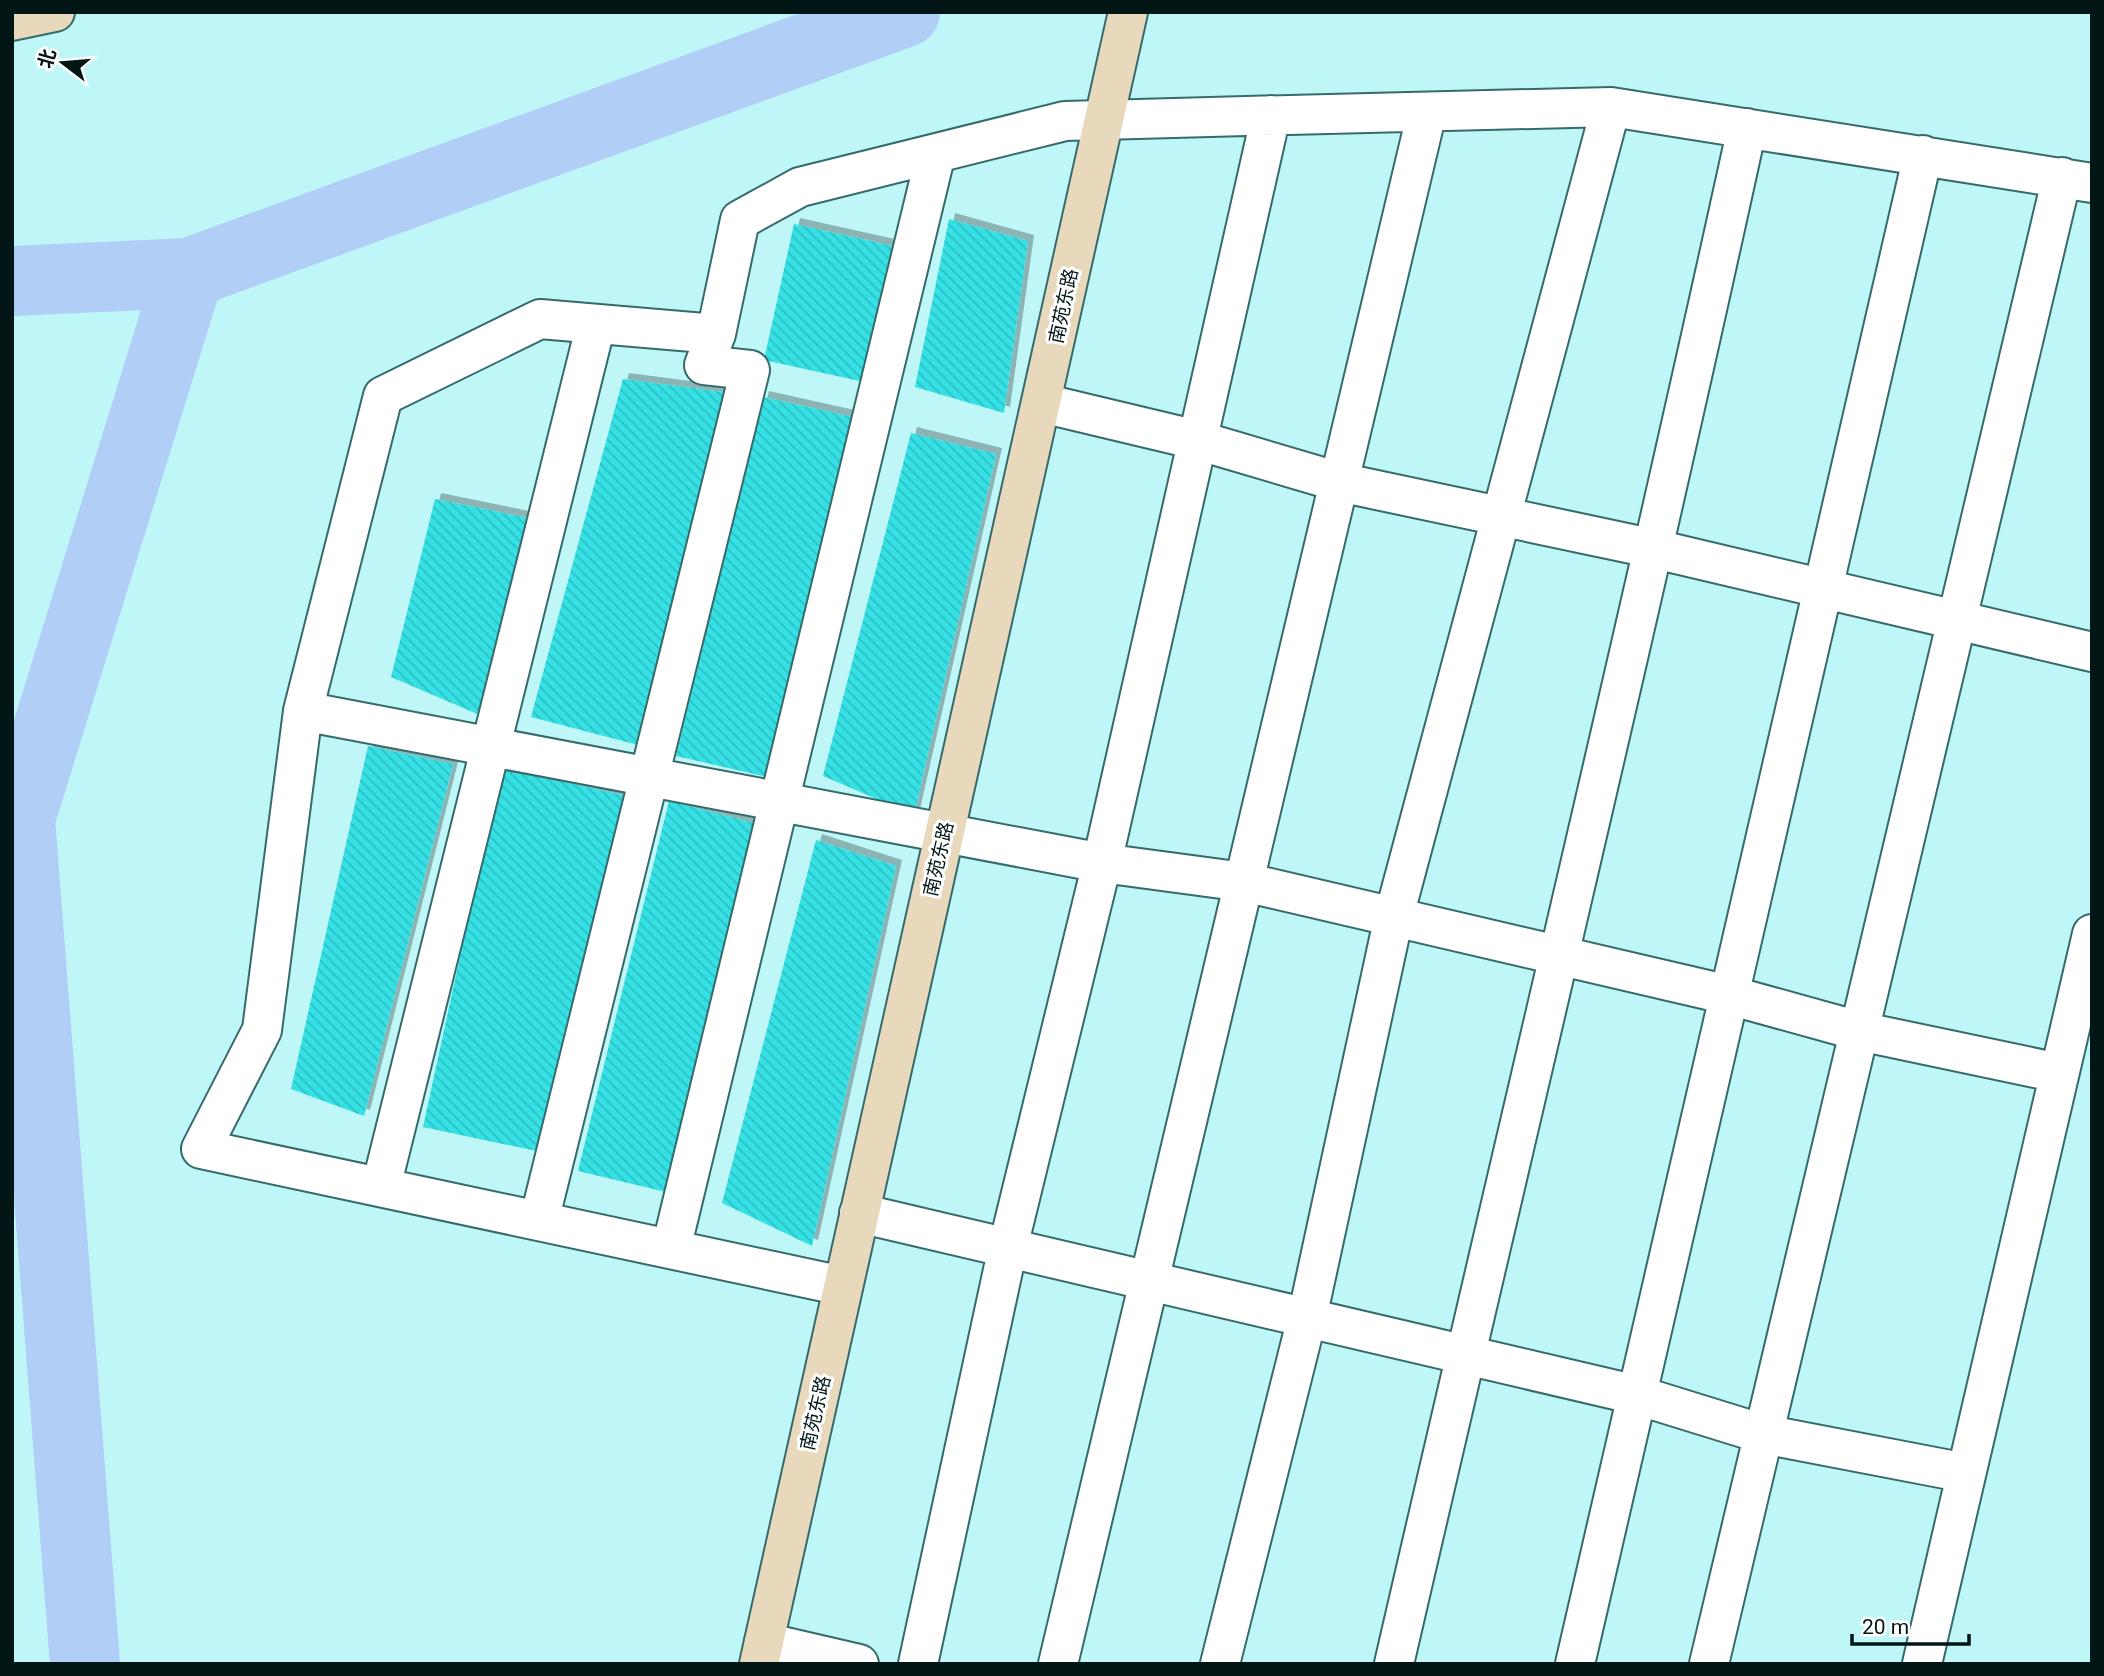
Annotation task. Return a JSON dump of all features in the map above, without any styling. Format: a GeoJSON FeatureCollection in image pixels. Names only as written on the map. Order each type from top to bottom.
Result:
{"type":"FeatureCollection","features":[{"type":"Feature","properties":{"kind":"street"},"geometry":{"type":"LineString","coordinates":[[12,21],[55,12]]}},
{"type":"Feature","properties":{"kind":"street","name":"南苑东路"},"geometry":{"type":"LineString","coordinates":[[761,1653],[1128,12]]}},
{"type":"Feature","properties":{"kind":"street"},"geometry":{"type":"LineString","coordinates":[[1220,1664],[1307,1318],[1394,916],[1611,107]]}},
{"type":"Feature","properties":{"kind":"street"},"geometry":{"type":"LineString","coordinates":[[539,1221],[750,370],[704,365],[716,334],[740,220],[800,187],[1065,121],[1611,107],[2077,180],[1956,620],[1709,1664]]}},
{"type":"Feature","properties":{"kind":"street"},"geometry":{"type":"LineString","coordinates":[[1058,1664],[1427,112]]}},
{"type":"Feature","properties":{"kind":"street"},"geometry":{"type":"LineString","coordinates":[[918,1664],[1008,1247],[1102,863],[1271,115]]}},
{"type":"Feature","properties":{"kind":"street"},"geometry":{"type":"LineString","coordinates":[[1394,1664],[1556,957],[1655,549],[1747,128]]}},
{"type":"Feature","properties":{"kind":"street"},"geometry":{"type":"LineString","coordinates":[[671,1249],[936,153]]}},
{"type":"Feature","properties":{"kind":"street"},"geometry":{"type":"LineString","coordinates":[[1575,1664],[1923,155]]}},
{"type":"Feature","properties":{"kind":"street"},"geometry":{"type":"LineString","coordinates":[[716,334],[540,319],[383,396],[303,711],[262,1030],[201,1149],[843,1286]]}},
{"type":"Feature","properties":{"kind":"street"},"geometry":{"type":"LineString","coordinates":[[381,1187],[596,324]]}},
{"type":"Feature","properties":{"kind":"street"},"geometry":{"type":"LineString","coordinates":[[1042,403],[1197,440],[1339,482],[1501,519],[1655,549],[2092,652]]}},
{"type":"Feature","properties":{"kind":"street"},"geometry":{"type":"LineString","coordinates":[[303,711],[1102,863],[1244,882],[1556,957],[1729,995],[1859,1031],[2059,1073]]}},
{"type":"Feature","properties":{"kind":"street"},"geometry":{"type":"LineString","coordinates":[[1922,1664],[2092,934]]}},
{"type":"Feature","properties":{"kind":"street"},"geometry":{"type":"LineString","coordinates":[[859,1213],[1637,1395],[1763,1434],[1966,1472]]}},
{"type":"Feature","properties":{"kind":"street"},"geometry":{"type":"LineString","coordinates":[[761,1653],[859,1664]]}},
{"type":"Feature","properties":{"kind":"building"},"geometry":{"type":"Polygon","coordinates":[[[949,219],[1028,241],[1004,413],[915,387],[949,219]]]}},
{"type":"Feature","properties":{"kind":"building"},"geometry":{"type":"Polygon","coordinates":[[[794,224],[893,246],[864,382],[764,360],[794,224]]]}},
{"type":"Feature","properties":{"kind":"building"},"geometry":{"type":"Polygon","coordinates":[[[623,379],[730,393],[638,745],[531,717],[623,379]]]}},
{"type":"Feature","properties":{"kind":"building"},"geometry":{"type":"Polygon","coordinates":[[[763,397],[862,419],[789,782],[676,756],[763,397]]]}},
{"type":"Feature","properties":{"kind":"building"},"geometry":{"type":"Polygon","coordinates":[[[911,433],[996,454],[914,815],[823,776],[911,433]]]}},
{"type":"Feature","properties":{"kind":"building"},"geometry":{"type":"Polygon","coordinates":[[[435,499],[538,520],[482,716],[391,677],[435,499]]]}},
{"type":"Feature","properties":{"kind":"building"},"geometry":{"type":"Polygon","coordinates":[[[368,746],[453,764],[364,1116],[291,1089],[368,746]]]}},
{"type":"Feature","properties":{"kind":"building"},"geometry":{"type":"Polygon","coordinates":[[[501,768],[636,798],[546,1153],[423,1127],[501,768]]]}},
{"type":"Feature","properties":{"kind":"building"},"geometry":{"type":"Polygon","coordinates":[[[669,801],[773,828],[695,1199],[578,1171],[669,801]]]}},
{"type":"Feature","properties":{"kind":"building"},"geometry":{"type":"Polygon","coordinates":[[[816,840],[896,866],[812,1246],[722,1203],[816,840]]]}},
{"type":"Feature","properties":{"kind":"waterway"},"geometry":{"type":"LineString","coordinates":[[12,281],[189,273],[905,12]]}},
{"type":"Feature","properties":{"kind":"waterway"},"geometry":{"type":"LineString","coordinates":[[85,1664],[20,819],[189,273]]}}]}
